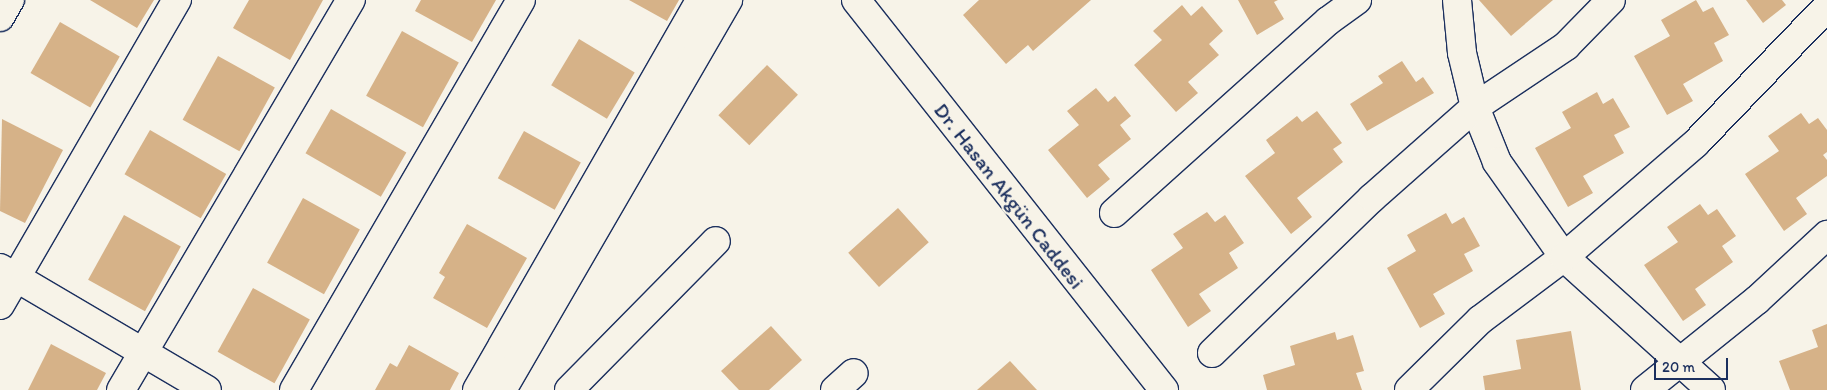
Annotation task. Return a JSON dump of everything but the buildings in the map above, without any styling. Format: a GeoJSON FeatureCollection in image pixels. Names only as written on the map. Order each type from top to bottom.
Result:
{"type":"FeatureCollection","features":[{"type":"Feature","properties":{"kind":"street"},"geometry":{"type":"LineString","coordinates":[[0,16],[10,0]]}},
{"type":"Feature","properties":{"kind":"street"},"geometry":{"type":"LineString","coordinates":[[0,305],[8,273],[177,0]]}},
{"type":"Feature","properties":{"kind":"street"},"geometry":{"type":"LineString","coordinates":[[121,390],[351,0]]}},
{"type":"Feature","properties":{"kind":"street"},"geometry":{"type":"LineString","coordinates":[[294,390],[520,0]]}},
{"type":"Feature","properties":{"kind":"street"},"geometry":{"type":"LineString","coordinates":[[477,390],[700,0]]}},
{"type":"Feature","properties":{"kind":"street"},"geometry":{"type":"LineString","coordinates":[[502,390],[728,0]]}},
{"type":"Feature","properties":{"kind":"street"},"geometry":{"type":"LineString","coordinates":[[1114,213],[1328,21],[1357,0]]}},
{"type":"Feature","properties":{"kind":"street"},"geometry":{"type":"LineString","coordinates":[[1457,0],[1462,54],[1475,107],[1497,162],[1564,257],[1711,390]]}},
{"type":"Feature","properties":{"kind":"street"},"geometry":{"type":"LineString","coordinates":[[1212,353],[1372,198],[1475,107],[1566,46],[1611,0]]}},
{"type":"Feature","properties":{"kind":"street","name":"Dr. Hasan Akgün Caddesi"},"geometry":{"type":"LineString","coordinates":[[862,4],[1164,390]]}},
{"type":"Feature","properties":{"kind":"street"},"geometry":{"type":"LineString","coordinates":[[1409,390],[1480,320],[1564,257],[1695,144],[1827,7]]}},
{"type":"Feature","properties":{"kind":"street"},"geometry":{"type":"LineString","coordinates":[[1645,390],[1682,362],[1827,235]]}},
{"type":"Feature","properties":{"kind":"street"},"geometry":{"type":"LineString","coordinates":[[569,390],[716,240]]}},
{"type":"Feature","properties":{"kind":"street"},"geometry":{"type":"LineString","coordinates":[[8,273],[207,390]]}}]}
